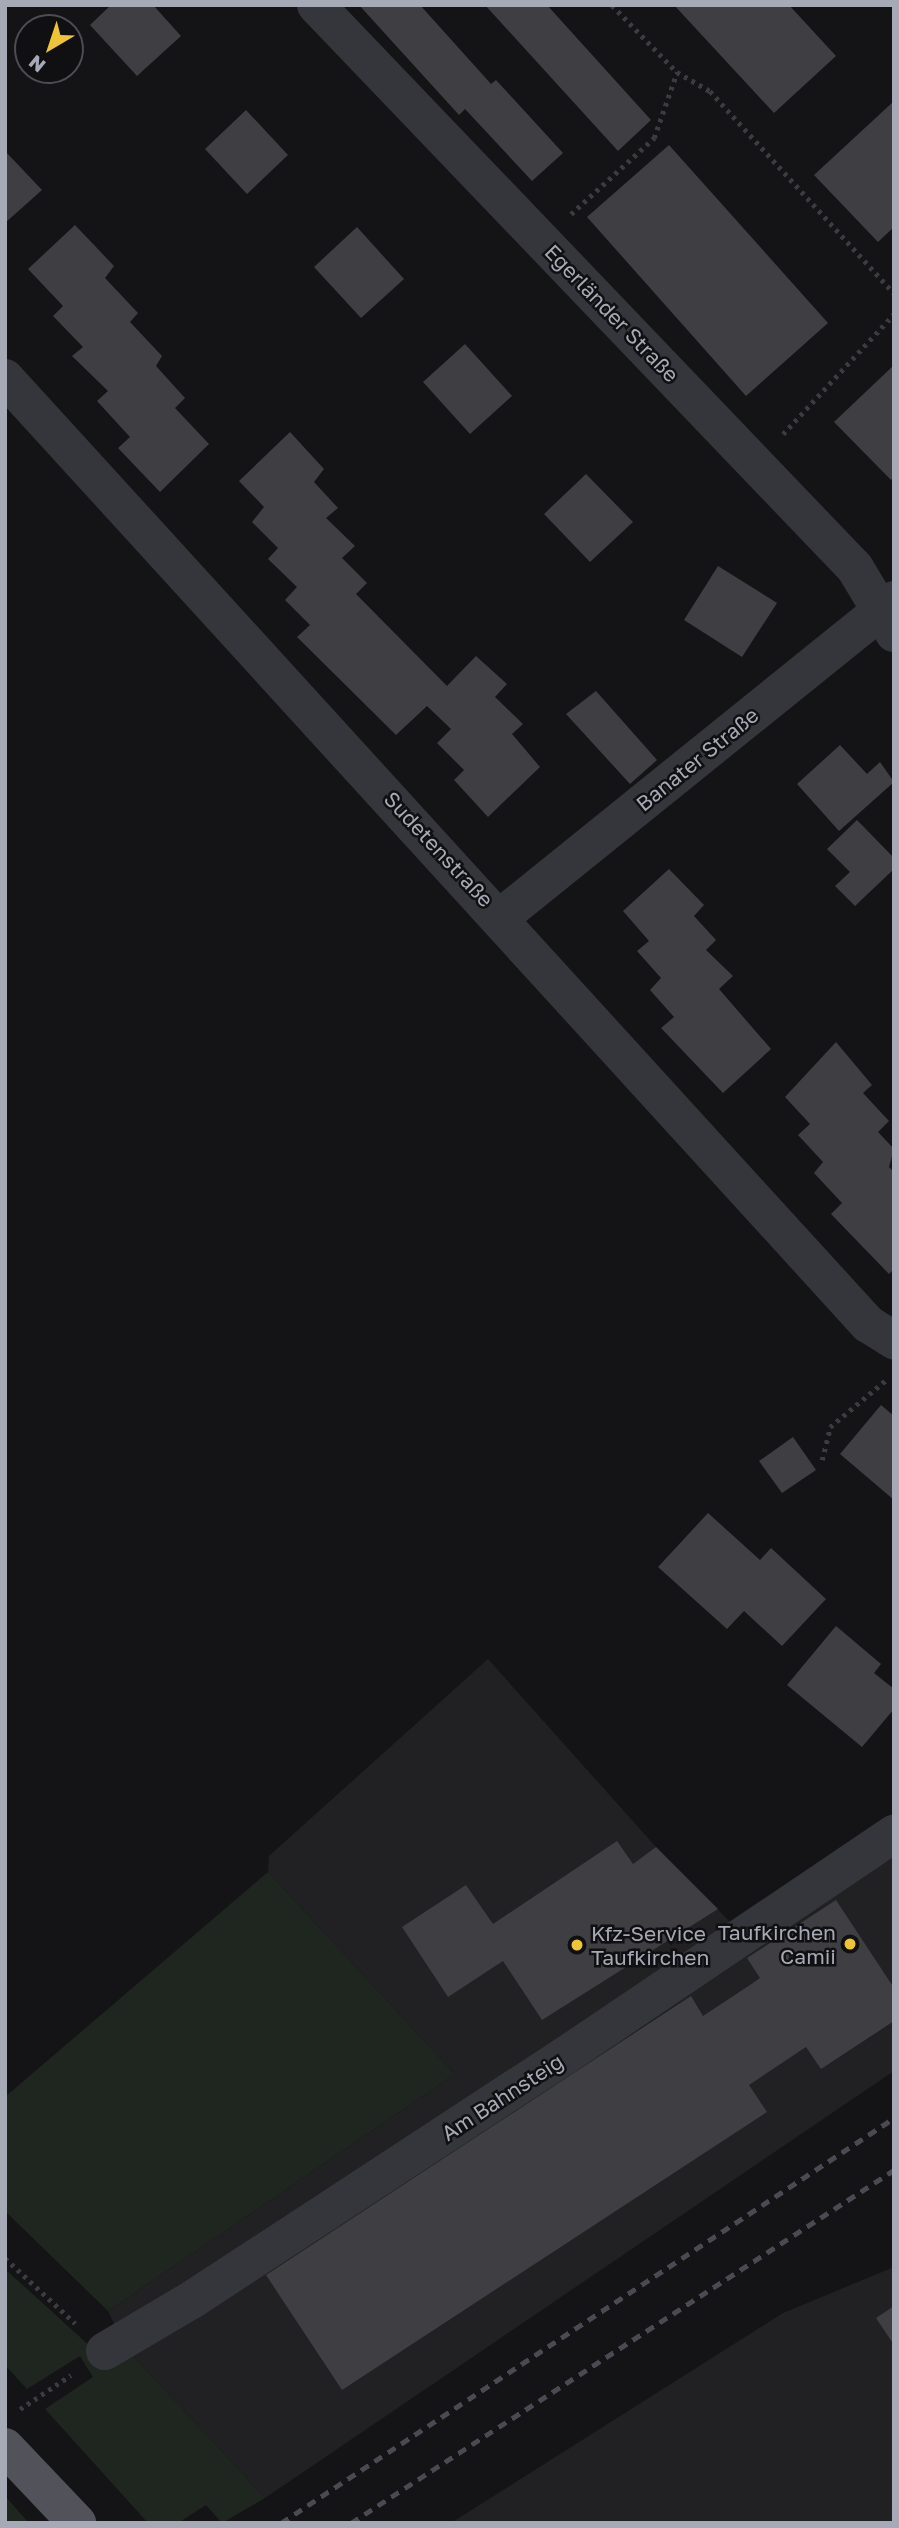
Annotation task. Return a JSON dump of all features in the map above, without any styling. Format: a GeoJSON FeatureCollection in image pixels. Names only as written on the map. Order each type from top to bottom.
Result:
{"type":"FeatureCollection","features":[{"type":"Feature","properties":{"kind":"main road"},"geometry":{"type":"LineString","coordinates":[[11,2429],[77,2523]]}},
{"type":"Feature","properties":{"kind":"street","name":"Egerländer Straße"},"geometry":{"type":"LineString","coordinates":[[316,5],[855,568],[889,615]]}},
{"type":"Feature","properties":{"kind":"street","name":"Sudetenstraße"},"geometry":{"type":"LineString","coordinates":[[5,378],[501,917],[883,1347]]}},
{"type":"Feature","properties":{"kind":"street","name":"Banater Straße"},"geometry":{"type":"LineString","coordinates":[[501,917],[889,615]]}},
{"type":"Feature","properties":{"kind":"street","name":"Am Bahnsteig"},"geometry":{"type":"LineString","coordinates":[[105,2351],[194,2299],[555,2063],[894,1834]]}},
{"type":"Feature","properties":{"kind":"path"},"geometry":{"type":"LineString","coordinates":[[612,5],[677,72],[710,91],[894,293]]}},
{"type":"Feature","properties":{"kind":"path"},"geometry":{"type":"LineString","coordinates":[[542,240],[654,138],[677,72]]}},
{"type":"Feature","properties":{"kind":"path"},"geometry":{"type":"LineString","coordinates":[[756,463],[894,314]]}},
{"type":"Feature","properties":{"kind":"path"},"geometry":{"type":"LineString","coordinates":[[822,1460],[830,1427],[883,1347]]}},
{"type":"Feature","properties":{"kind":"path"},"geometry":{"type":"LineString","coordinates":[[5,2258],[105,2351]]}},
{"type":"Feature","properties":{"kind":"path"},"geometry":{"type":"LineString","coordinates":[[11,2429],[73,2374]]}},
{"type":"Feature","properties":{"kind":"shaded area"},"geometry":{"type":"Polygon","coordinates":[[[488,1659],[656,1847],[730,1922],[894,1816],[894,2071],[265,2498],[125,2347],[108,2311],[455,2074],[268,1872],[269,1856],[488,1659]]]}},
{"type":"Feature","properties":{"kind":"shaded area"},"geometry":{"type":"Polygon","coordinates":[[[268,1872],[455,2074],[108,2311],[5,2211],[5,2097],[268,1872]]]}},
{"type":"Feature","properties":{"kind":"shaded area"},"geometry":{"type":"Polygon","coordinates":[[[894,2267],[894,2523],[451,2523],[783,2313],[894,2267]]]}},
{"type":"Feature","properties":{"kind":"shaded area"},"geometry":{"type":"Polygon","coordinates":[[[5,2269],[103,2358],[125,2347],[265,2498],[222,2523],[206,2505],[178,2523],[148,2523],[45,2409],[93,2377],[80,2356],[27,2389],[5,2365],[5,2269]]]}},
{"type":"Feature","properties":{"kind":"shaded area"},"geometry":{"type":"Polygon","coordinates":[[[5,2496],[29,2523],[5,2523],[5,2496]]]}},
{"type":"Feature","properties":{"kind":"building"},"geometry":{"type":"Polygon","coordinates":[[[111,5],[153,5],[181,36],[137,76],[90,25],[111,5]]]}},
{"type":"Feature","properties":{"kind":"building"},"geometry":{"type":"Polygon","coordinates":[[[359,5],[420,5],[491,84],[496,80],[563,153],[532,181],[465,109],[459,115],[359,5]]]}},
{"type":"Feature","properties":{"kind":"building"},"geometry":{"type":"Polygon","coordinates":[[[485,5],[547,5],[651,120],[618,151],[485,5]]]}},
{"type":"Feature","properties":{"kind":"building"},"geometry":{"type":"Polygon","coordinates":[[[674,5],[789,5],[836,56],[774,113],[674,5]]]}},
{"type":"Feature","properties":{"kind":"building"},"geometry":{"type":"Polygon","coordinates":[[[894,101],[894,227],[878,242],[814,175],[894,101]]]}},
{"type":"Feature","properties":{"kind":"building"},"geometry":{"type":"Polygon","coordinates":[[[246,110],[288,155],[247,194],[205,149],[246,110]]]}},
{"type":"Feature","properties":{"kind":"building"},"geometry":{"type":"Polygon","coordinates":[[[669,145],[828,323],[746,396],[587,217],[669,145]]]}},
{"type":"Feature","properties":{"kind":"building"},"geometry":{"type":"Polygon","coordinates":[[[5,151],[42,190],[5,223],[5,151]]]}},
{"type":"Feature","properties":{"kind":"building"},"geometry":{"type":"Polygon","coordinates":[[[75,225],[114,266],[105,278],[138,313],[130,322],[162,356],[156,366],[185,398],[175,408],[209,444],[160,492],[118,448],[130,437],[97,401],[108,391],[72,356],[83,347],[53,316],[63,306],[28,269],[75,225]]]}},
{"type":"Feature","properties":{"kind":"building"},"geometry":{"type":"Polygon","coordinates":[[[357,227],[404,279],[361,318],[314,267],[357,227]]]}},
{"type":"Feature","properties":{"kind":"building"},"geometry":{"type":"Polygon","coordinates":[[[465,344],[512,396],[470,434],[423,382],[465,344]]]}},
{"type":"Feature","properties":{"kind":"building"},"geometry":{"type":"Polygon","coordinates":[[[894,365],[894,477],[891,480],[834,422],[894,365]]]}},
{"type":"Feature","properties":{"kind":"building"},"geometry":{"type":"Polygon","coordinates":[[[290,432],[324,469],[314,482],[338,508],[326,518],[355,546],[342,558],[367,583],[356,594],[447,686],[476,656],[507,684],[495,697],[523,724],[512,734],[540,767],[488,817],[454,780],[464,770],[437,743],[451,729],[427,706],[396,735],[297,637],[310,625],[285,600],[297,587],[268,559],[278,548],[252,522],[264,507],[239,481],[290,432]]]}},
{"type":"Feature","properties":{"kind":"building"},"geometry":{"type":"Polygon","coordinates":[[[586,474],[633,522],[590,562],[544,514],[586,474]]]}},
{"type":"Feature","properties":{"kind":"building"},"geometry":{"type":"Polygon","coordinates":[[[718,566],[777,603],[742,657],[684,620],[718,566]]]}},
{"type":"Feature","properties":{"kind":"building"},"geometry":{"type":"Polygon","coordinates":[[[596,691],[657,760],[630,784],[566,714],[596,691]]]}},
{"type":"Feature","properties":{"kind":"building"},"geometry":{"type":"Polygon","coordinates":[[[840,745],[867,774],[880,762],[894,782],[839,831],[797,784],[840,745]]]}},
{"type":"Feature","properties":{"kind":"building"},"geometry":{"type":"Polygon","coordinates":[[[857,820],[894,858],[894,869],[855,906],[835,886],[850,872],[827,849],[857,820]]]}},
{"type":"Feature","properties":{"kind":"building"},"geometry":{"type":"Polygon","coordinates":[[[669,869],[704,905],[694,916],[716,940],[706,950],[733,976],[719,989],[771,1049],[723,1093],[661,1028],[674,1017],[650,990],[661,978],[637,951],[649,941],[623,911],[669,869]]]}},
{"type":"Feature","properties":{"kind":"building"},"geometry":{"type":"Polygon","coordinates":[[[836,1042],[872,1085],[863,1093],[889,1121],[878,1132],[894,1149],[889,1167],[894,1172],[894,1269],[889,1274],[831,1214],[842,1203],[814,1173],[823,1162],[798,1135],[810,1124],[785,1097],[836,1042]]]}},
{"type":"Feature","properties":{"kind":"building"},"geometry":{"type":"Polygon","coordinates":[[[881,1405],[894,1416],[894,1500],[840,1454],[881,1405]]]}},
{"type":"Feature","properties":{"kind":"building"},"geometry":{"type":"Polygon","coordinates":[[[793,1437],[816,1470],[782,1493],[759,1461],[793,1437]]]}},
{"type":"Feature","properties":{"kind":"building"},"geometry":{"type":"Polygon","coordinates":[[[708,1513],[760,1560],[771,1548],[826,1599],[782,1646],[744,1611],[727,1629],[658,1567],[708,1513]]]}},
{"type":"Feature","properties":{"kind":"building"},"geometry":{"type":"Polygon","coordinates":[[[836,1626],[881,1664],[874,1673],[894,1689],[894,1709],[862,1747],[787,1685],[836,1626]]]}},
{"type":"Feature","properties":{"kind":"building","name":"Kfz-Service Taufkirchen"},"geometry":{"type":"Polygon","coordinates":[[[617,1841],[633,1864],[656,1847],[718,1909],[542,2020],[503,1961],[448,1997],[402,1927],[466,1885],[493,1924],[617,1841]]]}},
{"type":"Feature","properties":{"kind":"building"},"geometry":{"type":"Polygon","coordinates":[[[836,1900],[894,1988],[894,2021],[821,2069],[806,2047],[749,2085],[767,2112],[342,2390],[266,2275],[691,1996],[703,2016],[760,1978],[747,1958],[836,1900]]]}},
{"type":"Feature","properties":{"kind":"building"},"geometry":{"type":"Polygon","coordinates":[[[894,2306],[894,2345],[876,2318],[894,2306]]]}},
{"type":"Feature","properties":{"kind":"railway"},"geometry":{"type":"LineString","coordinates":[[281,2523],[894,2118]]}},
{"type":"Feature","properties":{"kind":"railway"},"geometry":{"type":"LineString","coordinates":[[351,2523],[894,2170]]}},
{"type":"Feature","properties":{"kind":"place","name":"Taufkirchen Camii"},"geometry":{"type":"Point","coordinates":[850,1944]}},
{"type":"Feature","properties":{"kind":"place","name":"Kfz-Service Taufkirchen"},"geometry":{"type":"Point","coordinates":[577,1945]}}]}
